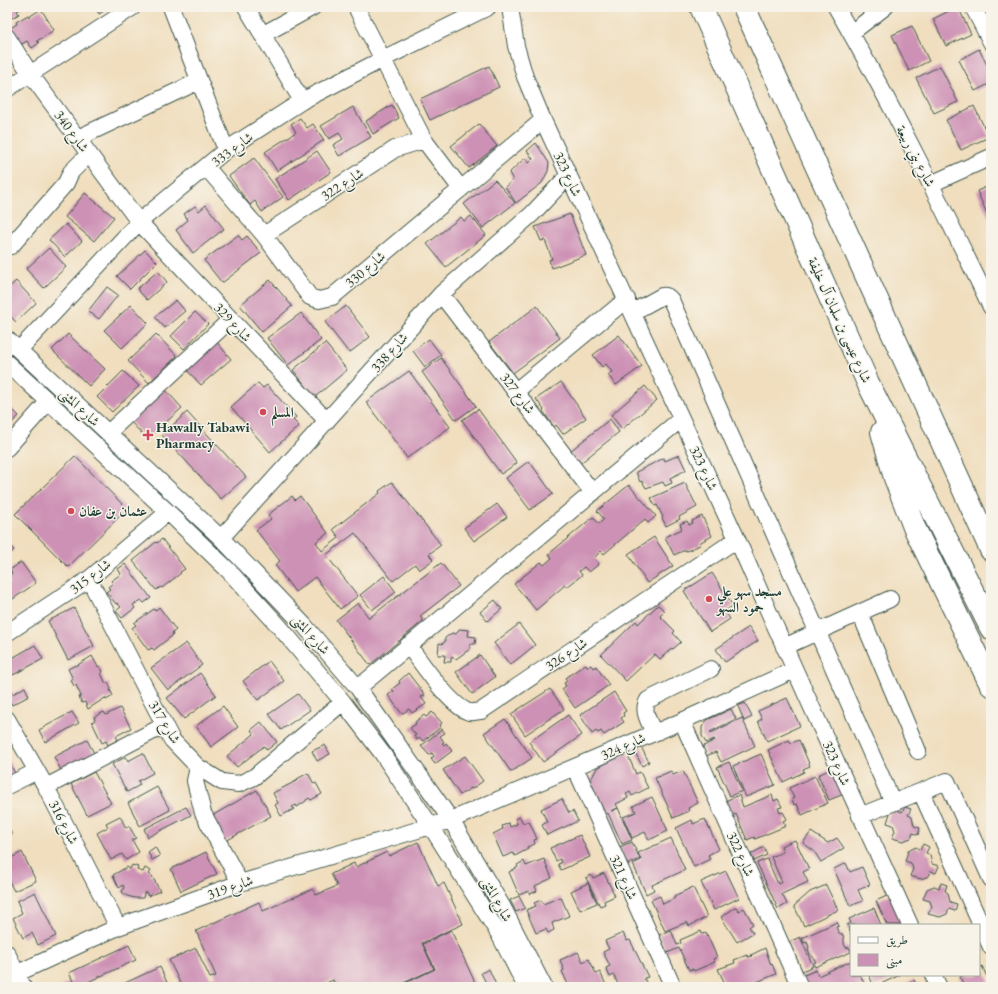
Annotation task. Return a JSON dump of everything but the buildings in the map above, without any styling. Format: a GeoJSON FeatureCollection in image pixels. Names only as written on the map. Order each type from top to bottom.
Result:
{"type":"FeatureCollection","features":[{"type":"Feature","properties":{"kind":"highway","name":"شارع عيسى بن سلمان آل خليفة"},"geometry":{"type":"LineString","coordinates":[[701,7],[868,383],[991,628]]}},
{"type":"Feature","properties":{"kind":"highway"},"geometry":{"type":"LineString","coordinates":[[744,7],[991,550]]}},
{"type":"Feature","properties":{"kind":"highway"},"geometry":{"type":"LineString","coordinates":[[868,383],[895,478],[914,527],[991,685]]}},
{"type":"Feature","properties":{"kind":"highway"},"geometry":{"type":"LineString","coordinates":[[964,493],[991,534]]}},
{"type":"Feature","properties":{"kind":"street"},"geometry":{"type":"LineString","coordinates":[[7,89],[31,75],[133,7]]}},
{"type":"Feature","properties":{"kind":"street"},"geometry":{"type":"LineString","coordinates":[[171,7],[198,81],[226,150]]}},
{"type":"Feature","properties":{"kind":"street"},"geometry":{"type":"LineString","coordinates":[[246,7],[302,101]]}},
{"type":"Feature","properties":{"kind":"street"},"geometry":{"type":"LineString","coordinates":[[262,35],[313,7]]}},
{"type":"Feature","properties":{"kind":"street"},"geometry":{"type":"LineString","coordinates":[[357,7],[424,140],[461,189]]}},
{"type":"Feature","properties":{"kind":"street","name":"شارع 333"},"geometry":{"type":"LineString","coordinates":[[19,350],[139,222],[226,150],[302,101],[488,7]]}},
{"type":"Feature","properties":{"kind":"street","name":"شارع 323"},"geometry":{"type":"LineString","coordinates":[[510,7],[516,46],[525,77],[543,120],[737,539],[794,670],[910,924]]}},
{"type":"Feature","properties":{"kind":"street","name":"شارع بني ربيعة"},"geometry":{"type":"LineString","coordinates":[[836,7],[931,184],[991,307]]}},
{"type":"Feature","properties":{"kind":"street"},"geometry":{"type":"LineString","coordinates":[[851,33],[885,7]]}},
{"type":"Feature","properties":{"kind":"street"},"geometry":{"type":"LineString","coordinates":[[973,7],[991,42]]}},
{"type":"Feature","properties":{"kind":"street","name":"شارع 340"},"geometry":{"type":"LineString","coordinates":[[9,45],[139,222]]}},
{"type":"Feature","properties":{"kind":"street"},"geometry":{"type":"LineString","coordinates":[[78,138],[198,81]]}},
{"type":"Feature","properties":{"kind":"street","name":"شارع 330"},"geometry":{"type":"LineString","coordinates":[[206,168],[264,235],[310,297],[319,300],[332,297],[543,120]]}},
{"type":"Feature","properties":{"kind":"street","name":"شارع 322"},"geometry":{"type":"LineString","coordinates":[[264,235],[395,149],[424,140]]}},
{"type":"Feature","properties":{"kind":"street"},"geometry":{"type":"LineString","coordinates":[[11,246],[66,183],[71,172],[89,154]]}},
{"type":"Feature","properties":{"kind":"street"},"geometry":{"type":"LineString","coordinates":[[931,184],[991,157]]}},
{"type":"Feature","properties":{"kind":"street","name":"شارع 338"},"geometry":{"type":"LineString","coordinates":[[221,538],[441,294],[532,214],[568,176]]}},
{"type":"Feature","properties":{"kind":"street","name":"شارع 329"},"geometry":{"type":"LineString","coordinates":[[139,222],[327,422]]}},
{"type":"Feature","properties":{"kind":"street","name":"شارع 327"},"geometry":{"type":"LineString","coordinates":[[441,294],[593,493]]}},
{"type":"Feature","properties":{"kind":"street"},"geometry":{"type":"LineString","coordinates":[[516,391],[630,306],[662,296],[668,297],[671,300],[893,803]]}},
{"type":"Feature","properties":{"kind":"street"},"geometry":{"type":"LineString","coordinates":[[108,433],[230,319]]}},
{"type":"Feature","properties":{"kind":"street","name":"شارع المثنى"},"geometry":{"type":"LineString","coordinates":[[7,339],[221,538],[304,626],[358,688],[451,820],[502,906],[544,987]]}},
{"type":"Feature","properties":{"kind":"street","name":"شارع المثنى"},"geometry":{"type":"LineString","coordinates":[[7,363],[168,512],[228,570],[278,625],[382,753],[430,825],[499,934],[526,987]]}},
{"type":"Feature","properties":{"kind":"street"},"geometry":{"type":"LineString","coordinates":[[7,448],[48,402]]}},
{"type":"Feature","properties":{"kind":"street"},"geometry":{"type":"LineString","coordinates":[[358,688],[681,419]]}},
{"type":"Feature","properties":{"kind":"street","name":"شارع 315"},"geometry":{"type":"LineString","coordinates":[[7,634],[89,579],[168,512]]}},
{"type":"Feature","properties":{"kind":"street","name":"شارع 326"},"geometry":{"type":"LineString","coordinates":[[408,645],[451,701],[470,712],[481,711],[737,539]]}},
{"type":"Feature","properties":{"kind":"street","name":"شارع 317"},"geometry":{"type":"LineString","coordinates":[[89,579],[172,740],[198,767],[222,782],[239,784],[254,777],[342,702]]}},
{"type":"Feature","properties":{"kind":"street"},"geometry":{"type":"LineString","coordinates":[[784,647],[890,599]]}},
{"type":"Feature","properties":{"kind":"street"},"geometry":{"type":"LineString","coordinates":[[860,613],[918,751]]}},
{"type":"Feature","properties":{"kind":"street"},"geometry":{"type":"LineString","coordinates":[[654,733],[645,710],[648,700],[711,669]]}},
{"type":"Feature","properties":{"kind":"street","name":"شارع 324"},"geometry":{"type":"LineString","coordinates":[[451,820],[682,721],[794,670]]}},
{"type":"Feature","properties":{"kind":"street","name":"شارع 316"},"geometry":{"type":"LineString","coordinates":[[7,718],[46,787],[118,927]]}},
{"type":"Feature","properties":{"kind":"street","name":"شارع 322"},"geometry":{"type":"LineString","coordinates":[[682,721],[800,987]]}},
{"type":"Feature","properties":{"kind":"street"},"geometry":{"type":"LineString","coordinates":[[46,787],[165,725]]}},
{"type":"Feature","properties":{"kind":"street"},"geometry":{"type":"LineString","coordinates":[[198,767],[195,781],[203,813],[240,883]]}},
{"type":"Feature","properties":{"kind":"street","name":"شارع 321"},"geometry":{"type":"LineString","coordinates":[[575,767],[673,987]]}},
{"type":"Feature","properties":{"kind":"street"},"geometry":{"type":"LineString","coordinates":[[7,786],[37,771]]}},
{"type":"Feature","properties":{"kind":"street"},"geometry":{"type":"LineString","coordinates":[[860,816],[947,781],[991,878]]}},
{"type":"Feature","properties":{"kind":"street"},"geometry":{"type":"LineString","coordinates":[[921,792],[991,946]]}},
{"type":"Feature","properties":{"kind":"street","name":"شارع 319"},"geometry":{"type":"LineString","coordinates":[[15,979],[118,927],[240,883],[430,825],[451,820]]}},
{"type":"Feature","properties":{"kind":"street"},"geometry":{"type":"LineString","coordinates":[[7,952],[15,979]]}},
{"type":"Feature","properties":{"kind":"street"},"geometry":{"type":"LineString","coordinates":[[933,976],[938,987]]}},
{"type":"Feature","properties":{"kind":"place","name":"المسلم"},"geometry":{"type":"Point","coordinates":[263,412]}},
{"type":"Feature","properties":{"kind":"place","name":"Hawally Tabawi Pharmacy"},"geometry":{"type":"Point","coordinates":[148,435]}},
{"type":"Feature","properties":{"kind":"place","name":"عثمان بن عفان"},"geometry":{"type":"Point","coordinates":[71,511]}},
{"type":"Feature","properties":{"kind":"place","name":"مسجد سهو علي حمود السهو"},"geometry":{"type":"Point","coordinates":[709,599]}}]}
